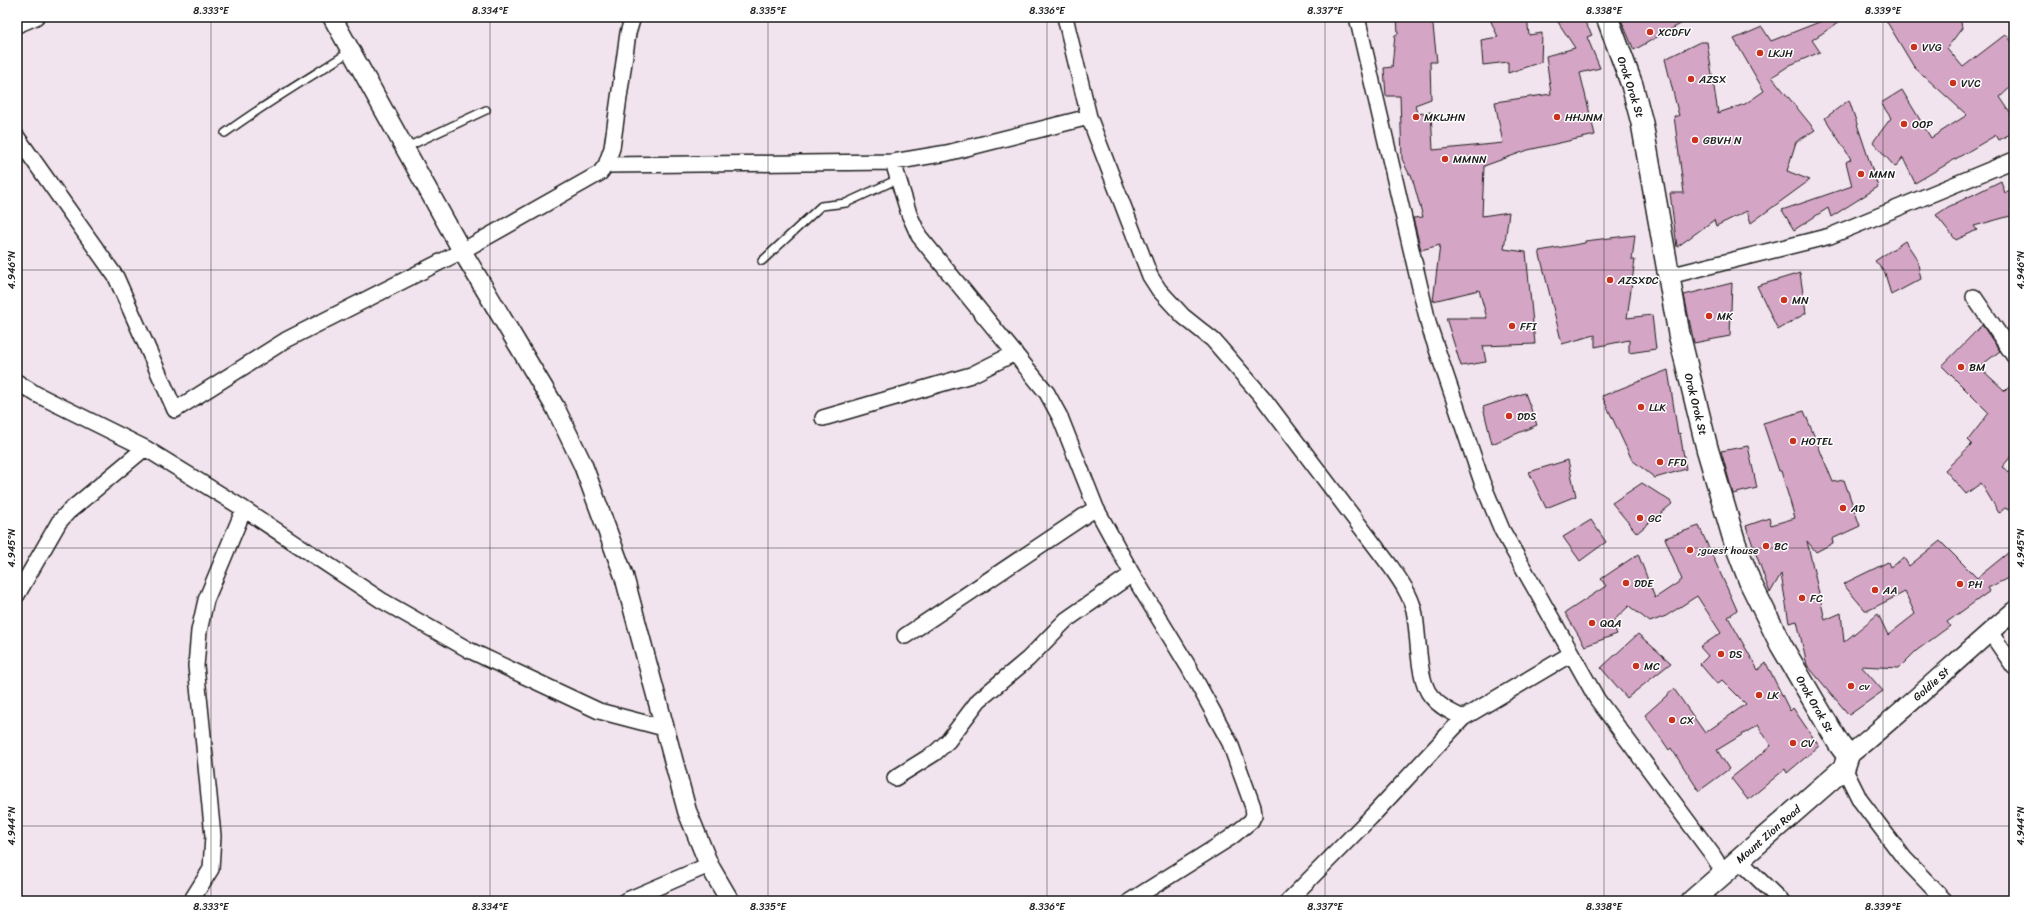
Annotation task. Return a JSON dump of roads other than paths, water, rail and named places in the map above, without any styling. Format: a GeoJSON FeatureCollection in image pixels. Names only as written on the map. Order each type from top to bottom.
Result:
{"type":"FeatureCollection","features":[{"type":"Feature","properties":{"kind":"main road","name":"Orok Orok St"},"geometry":{"type":"LineString","coordinates":[[1607,17],[1632,85],[1642,123],[1683,349],[1707,448],[1735,543],[1750,582],[1781,645],[1839,744],[1846,762]]}},
{"type":"Feature","properties":{"kind":"main road","name":"Mount Zion Road"},"geometry":{"type":"LineString","coordinates":[[1692,901],[1846,762]]}},
{"type":"Feature","properties":{"kind":"street"},"geometry":{"type":"LineString","coordinates":[[17,25],[36,17]]}},
{"type":"Feature","properties":{"kind":"street"},"geometry":{"type":"LineString","coordinates":[[332,17],[462,252],[555,407],[583,465],[624,576],[693,831],[709,865],[730,901]]}},
{"type":"Feature","properties":{"kind":"street"},"geometry":{"type":"LineString","coordinates":[[17,137],[116,277],[175,410],[286,340],[462,252],[589,181],[600,173],[606,165],[612,148],[628,33],[634,17]]}},
{"type":"Feature","properties":{"kind":"street"},"geometry":{"type":"LineString","coordinates":[[1065,17],[1089,117],[1150,276],[1159,290],[1182,316],[1213,340],[1246,377],[1391,567],[1404,586],[1414,608],[1421,674],[1429,695],[1444,709],[1463,718]]}},
{"type":"Feature","properties":{"kind":"street"},"geometry":{"type":"LineString","coordinates":[[1358,17],[1428,326],[1482,482],[1502,530],[1596,699],[1712,854],[1724,873]]}},
{"type":"Feature","properties":{"kind":"street"},"geometry":{"type":"LineString","coordinates":[[606,165],[892,162],[947,153],[1089,117]]}},
{"type":"Feature","properties":{"kind":"street"},"geometry":{"type":"LineString","coordinates":[[1669,276],[1830,236],[2014,160]]}},
{"type":"Feature","properties":{"kind":"street"},"geometry":{"type":"LineString","coordinates":[[892,162],[909,214],[919,236],[1047,393],[1060,417],[1096,508],[1132,574],[1188,666],[1230,743],[1253,807],[1254,814],[1250,821],[1230,838],[1130,901]]}},
{"type":"Feature","properties":{"kind":"street"},"geometry":{"type":"LineString","coordinates":[[1974,297],[2014,356]]}},
{"type":"Feature","properties":{"kind":"street"},"geometry":{"type":"LineString","coordinates":[[823,418],[971,375],[1015,353]]}},
{"type":"Feature","properties":{"kind":"street"},"geometry":{"type":"LineString","coordinates":[[17,382],[36,394],[145,448],[244,509],[381,600],[468,650],[600,711],[664,728]]}},
{"type":"Feature","properties":{"kind":"street"},"geometry":{"type":"LineString","coordinates":[[17,595],[59,522],[68,512],[145,448]]}},
{"type":"Feature","properties":{"kind":"street"},"geometry":{"type":"LineString","coordinates":[[905,636],[1096,508]]}},
{"type":"Feature","properties":{"kind":"street"},"geometry":{"type":"LineString","coordinates":[[191,901],[211,869],[213,836],[196,666],[199,632],[206,600],[244,509]]}},
{"type":"Feature","properties":{"kind":"street"},"geometry":{"type":"LineString","coordinates":[[895,778],[935,753],[948,741],[980,700],[1028,659],[1066,620],[1132,574]]}},
{"type":"Feature","properties":{"kind":"street","name":"Goldie St"},"geometry":{"type":"LineString","coordinates":[[1846,762],[1912,701],[2014,611]]}},
{"type":"Feature","properties":{"kind":"street"},"geometry":{"type":"LineString","coordinates":[[1990,632],[2014,667]]}},
{"type":"Feature","properties":{"kind":"street"},"geometry":{"type":"LineString","coordinates":[[1288,901],[1371,817],[1463,718],[1571,654]]}},
{"type":"Feature","properties":{"kind":"street"},"geometry":{"type":"LineString","coordinates":[[1846,762],[1860,800],[1904,858],[1945,901]]}},
{"type":"Feature","properties":{"kind":"street"},"geometry":{"type":"LineString","coordinates":[[1739,860],[1781,901]]}},
{"type":"Feature","properties":{"kind":"street"},"geometry":{"type":"LineString","coordinates":[[625,901],[709,865]]}},
{"type":"Feature","properties":{"kind":"lane"},"geometry":{"type":"LineString","coordinates":[[225,133],[266,103],[286,94],[352,51]]}},
{"type":"Feature","properties":{"kind":"lane"},"geometry":{"type":"LineString","coordinates":[[405,148],[486,110]]}},
{"type":"Feature","properties":{"kind":"lane"},"geometry":{"type":"LineString","coordinates":[[762,261],[822,206],[846,203],[898,179]]}},
{"type":"Feature","properties":{"kind":"place","name":"XCDFV"},"geometry":{"type":"Point","coordinates":[1650,32]}},
{"type":"Feature","properties":{"kind":"place","name":"VVG"},"geometry":{"type":"Point","coordinates":[1914,47]}},
{"type":"Feature","properties":{"kind":"place","name":"LKJH"},"geometry":{"type":"Point","coordinates":[1760,53]}},
{"type":"Feature","properties":{"kind":"place","name":"AZSX"},"geometry":{"type":"Point","coordinates":[1691,79]}},
{"type":"Feature","properties":{"kind":"place","name":"VVC"},"geometry":{"type":"Point","coordinates":[1953,83]}},
{"type":"Feature","properties":{"kind":"place","name":"MKLJHN"},"geometry":{"type":"Point","coordinates":[1416,117]}},
{"type":"Feature","properties":{"kind":"place","name":"HHJNM"},"geometry":{"type":"Point","coordinates":[1557,117]}},
{"type":"Feature","properties":{"kind":"place","name":"OOP"},"geometry":{"type":"Point","coordinates":[1904,124]}},
{"type":"Feature","properties":{"kind":"place","name":"GBVH N"},"geometry":{"type":"Point","coordinates":[1695,140]}},
{"type":"Feature","properties":{"kind":"place","name":"MMNN"},"geometry":{"type":"Point","coordinates":[1445,159]}},
{"type":"Feature","properties":{"kind":"place","name":"MMN"},"geometry":{"type":"Point","coordinates":[1861,174]}},
{"type":"Feature","properties":{"kind":"place","name":"AZSXDC"},"geometry":{"type":"Point","coordinates":[1610,280]}},
{"type":"Feature","properties":{"kind":"place","name":"MN"},"geometry":{"type":"Point","coordinates":[1784,300]}},
{"type":"Feature","properties":{"kind":"place","name":"MK"},"geometry":{"type":"Point","coordinates":[1709,316]}},
{"type":"Feature","properties":{"kind":"place","name":"FFI"},"geometry":{"type":"Point","coordinates":[1512,326]}},
{"type":"Feature","properties":{"kind":"place","name":"BM"},"geometry":{"type":"Point","coordinates":[1961,367]}},
{"type":"Feature","properties":{"kind":"place","name":"LLK"},"geometry":{"type":"Point","coordinates":[1641,407]}},
{"type":"Feature","properties":{"kind":"place","name":"DDS"},"geometry":{"type":"Point","coordinates":[1509,416]}},
{"type":"Feature","properties":{"kind":"place","name":"HOTEL"},"geometry":{"type":"Point","coordinates":[1793,441]}},
{"type":"Feature","properties":{"kind":"place","name":"FFD"},"geometry":{"type":"Point","coordinates":[1660,462]}},
{"type":"Feature","properties":{"kind":"place","name":"AD"},"geometry":{"type":"Point","coordinates":[1843,508]}},
{"type":"Feature","properties":{"kind":"place","name":"GC"},"geometry":{"type":"Point","coordinates":[1640,518]}},
{"type":"Feature","properties":{"kind":"place","name":"BC"},"geometry":{"type":"Point","coordinates":[1766,546]}},
{"type":"Feature","properties":{"kind":"place","name":";guest house"},"geometry":{"type":"Point","coordinates":[1690,550]}},
{"type":"Feature","properties":{"kind":"place","name":"DDE"},"geometry":{"type":"Point","coordinates":[1626,583]}},
{"type":"Feature","properties":{"kind":"place","name":"PH"},"geometry":{"type":"Point","coordinates":[1960,584]}},
{"type":"Feature","properties":{"kind":"place","name":"AA"},"geometry":{"type":"Point","coordinates":[1875,590]}},
{"type":"Feature","properties":{"kind":"place","name":"FC"},"geometry":{"type":"Point","coordinates":[1802,598]}},
{"type":"Feature","properties":{"kind":"place","name":"QQA"},"geometry":{"type":"Point","coordinates":[1592,623]}},
{"type":"Feature","properties":{"kind":"place","name":"DS"},"geometry":{"type":"Point","coordinates":[1721,654]}},
{"type":"Feature","properties":{"kind":"place","name":"MC"},"geometry":{"type":"Point","coordinates":[1636,666]}},
{"type":"Feature","properties":{"kind":"place","name":"cv"},"geometry":{"type":"Point","coordinates":[1851,686]}},
{"type":"Feature","properties":{"kind":"place","name":"LK"},"geometry":{"type":"Point","coordinates":[1759,695]}},
{"type":"Feature","properties":{"kind":"place","name":"CX"},"geometry":{"type":"Point","coordinates":[1672,720]}},
{"type":"Feature","properties":{"kind":"place","name":"CV"},"geometry":{"type":"Point","coordinates":[1793,743]}}]}
